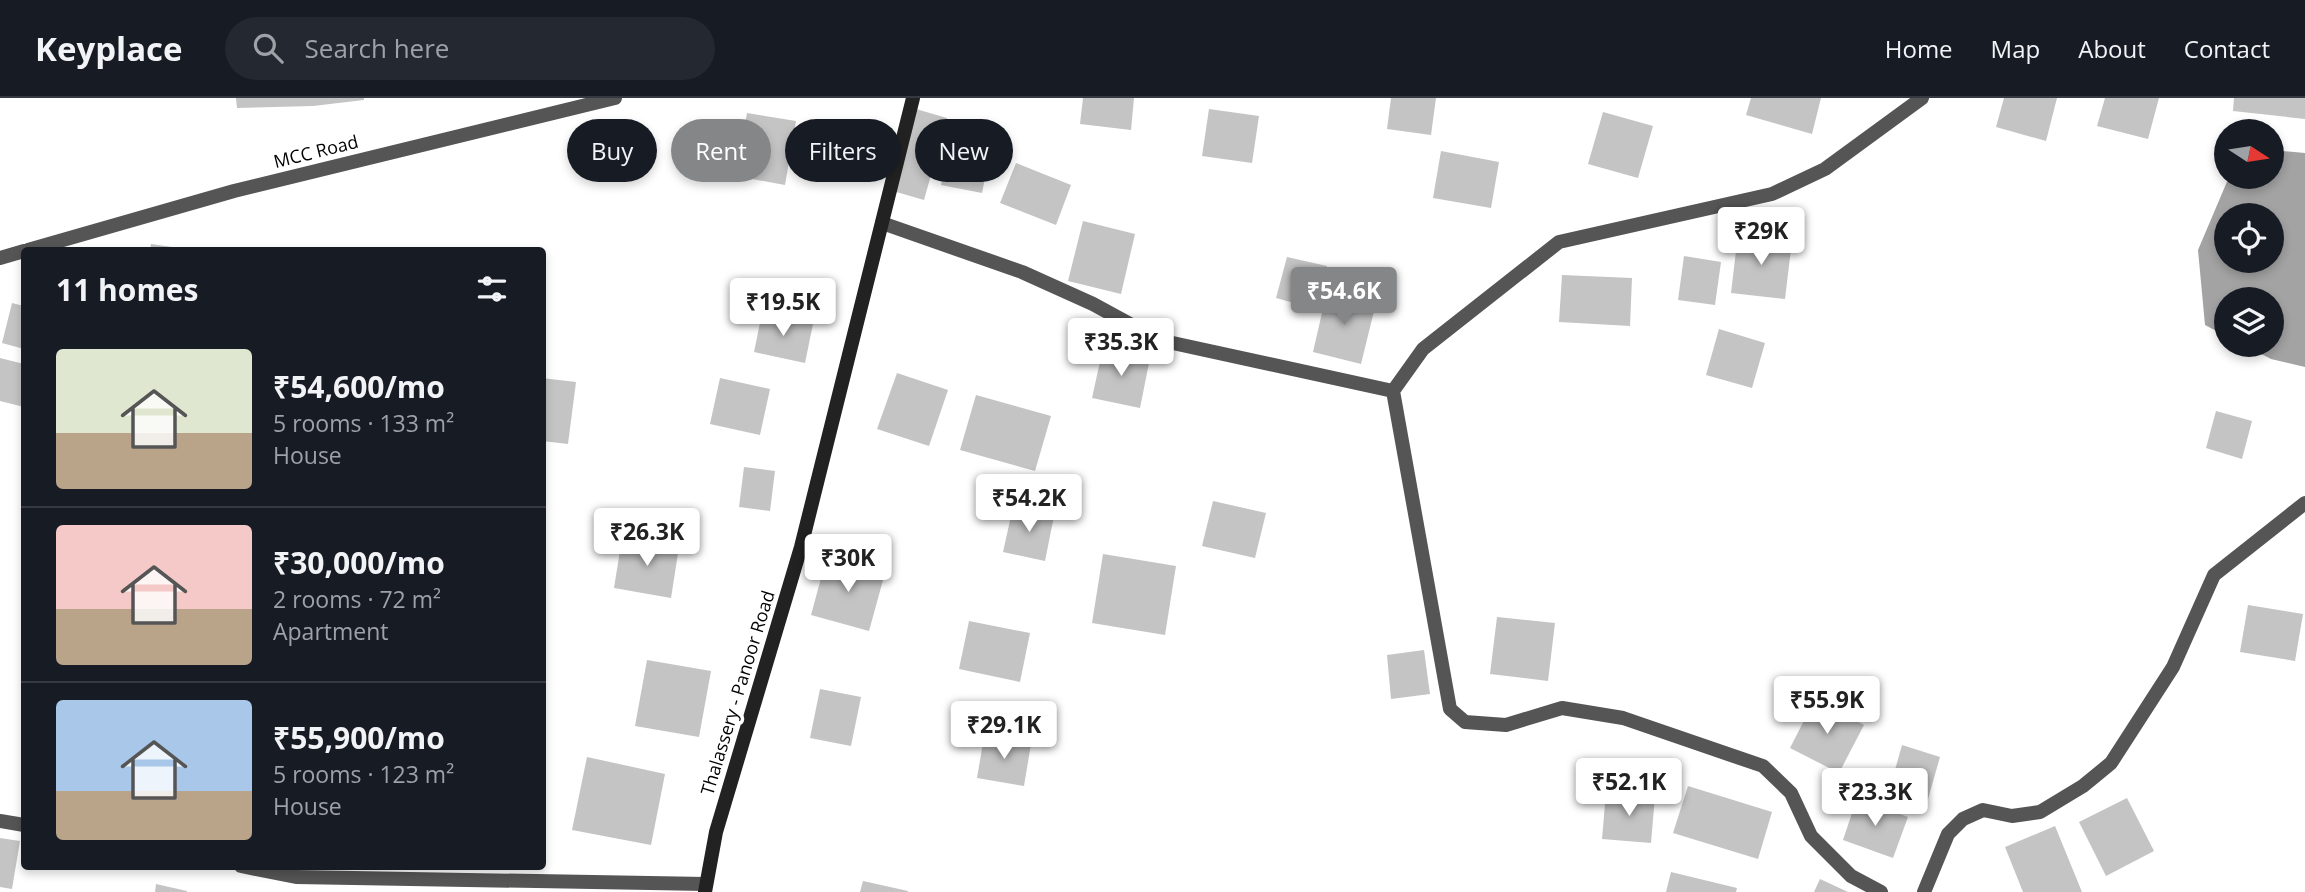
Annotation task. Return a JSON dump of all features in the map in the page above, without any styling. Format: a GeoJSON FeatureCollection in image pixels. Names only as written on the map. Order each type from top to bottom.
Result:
{"type":"FeatureCollection","features":[{"type":"Feature","properties":{"kind":"main road","name":"Thalassery - Panoor Road"},"geometry":{"type":"LineString","coordinates":[[705,888],[716,832],[801,547],[913,98]]}},
{"type":"Feature","properties":{"kind":"street","name":"MCC Road"},"geometry":{"type":"LineString","coordinates":[[40,247],[234,191],[615,98]]}},
{"type":"Feature","properties":{"kind":"street"},"geometry":{"type":"LineString","coordinates":[[1881,892],[1851,876],[1811,836],[1791,793],[1763,766],[1623,718],[1562,708],[1506,725],[1465,722],[1450,709],[1393,391],[1423,349],[1559,242],[1772,194],[1825,169],[1922,98]]}},
{"type":"Feature","properties":{"kind":"street"},"geometry":{"type":"LineString","coordinates":[[882,223],[1022,272],[1093,304],[1159,340],[1393,391]]}},
{"type":"Feature","properties":{"kind":"street","name":"MCC Road"},"geometry":{"type":"LineString","coordinates":[[0,258],[21,252]]}},
{"type":"Feature","properties":{"kind":"street"},"geometry":{"type":"LineString","coordinates":[[1924,892],[1948,834],[1964,819],[1983,810],[2012,816],[2040,812],[2083,786],[2111,763],[2173,667],[2214,575],[2305,503]]}},
{"type":"Feature","properties":{"kind":"street"},"geometry":{"type":"LineString","coordinates":[[0,821],[21,824]]}},
{"type":"Feature","properties":{"kind":"street"},"geometry":{"type":"LineString","coordinates":[[262,870],[296,877],[705,888]]}},
{"type":"Feature","properties":{"kind":"shaded area"},"geometry":{"type":"Polygon","coordinates":[[[2284,151],[2305,153],[2305,367],[2267,357],[2284,357],[2284,287],[2214,287],[2214,330],[2205,325],[2198,250],[2214,212],[2214,273],[2284,273],[2284,203],[2218,203],[2224,189],[2284,189],[2284,151]]]}},
{"type":"Feature","properties":{"kind":"building"},"geometry":{"type":"Polygon","coordinates":[[[236,98],[364,100],[313,106],[237,108],[236,98]]]}},
{"type":"Feature","properties":{"kind":"building"},"geometry":{"type":"Polygon","coordinates":[[[1083,98],[1134,98],[1131,130],[1080,124],[1083,98]]]}},
{"type":"Feature","properties":{"kind":"building"},"geometry":{"type":"Polygon","coordinates":[[[1391,98],[1436,98],[1431,135],[1387,129],[1391,98]]]}},
{"type":"Feature","properties":{"kind":"building"},"geometry":{"type":"Polygon","coordinates":[[[1751,98],[1821,98],[1812,134],[1746,115],[1751,98]]]}},
{"type":"Feature","properties":{"kind":"building"},"geometry":{"type":"Polygon","coordinates":[[[2004,98],[2057,98],[2046,141],[1996,127],[2004,98]]]}},
{"type":"Feature","properties":{"kind":"building"},"geometry":{"type":"Polygon","coordinates":[[[2105,98],[2159,98],[2148,139],[2097,126],[2105,98]]]}},
{"type":"Feature","properties":{"kind":"building"},"geometry":{"type":"Polygon","coordinates":[[[2234,98],[2305,98],[2305,119],[2233,111],[2234,98]]]}},
{"type":"Feature","properties":{"kind":"building"},"geometry":{"type":"Polygon","coordinates":[[[916,109],[947,118],[915,119],[915,182],[929,182],[924,200],[893,191],[896,182],[901,182],[901,162],[916,109]]]}},
{"type":"Feature","properties":{"kind":"building"},"geometry":{"type":"Polygon","coordinates":[[[1209,109],[1259,116],[1252,163],[1202,156],[1209,109]]]}},
{"type":"Feature","properties":{"kind":"building"},"geometry":{"type":"Polygon","coordinates":[[[1603,112],[1653,126],[1638,178],[1588,164],[1603,112]]]}},
{"type":"Feature","properties":{"kind":"building"},"geometry":{"type":"Polygon","coordinates":[[[747,113],[785,119],[785,185],[769,182],[771,182],[771,119],[746,119],[747,113]]]}},
{"type":"Feature","properties":{"kind":"building"},"geometry":{"type":"Polygon","coordinates":[[[1441,151],[1499,162],[1491,208],[1433,198],[1441,151]]]}},
{"type":"Feature","properties":{"kind":"building"},"geometry":{"type":"Polygon","coordinates":[[[1016,163],[1071,185],[1056,225],[1000,203],[1008,182],[1013,182],[1016,163]]]}},
{"type":"Feature","properties":{"kind":"building"},"geometry":{"type":"Polygon","coordinates":[[[942,182],[984,182],[982,193],[941,185],[942,182]]]}},
{"type":"Feature","properties":{"kind":"building"},"geometry":{"type":"Polygon","coordinates":[[[1083,221],[1135,234],[1121,294],[1068,281],[1083,221]]]}},
{"type":"Feature","properties":{"kind":"building"},"geometry":{"type":"Polygon","coordinates":[[[1738,234],[1792,241],[1785,299],[1731,293],[1738,234]]]}},
{"type":"Feature","properties":{"kind":"building"},"geometry":{"type":"Polygon","coordinates":[[[151,244],[172,247],[150,247],[151,244]]]}},
{"type":"Feature","properties":{"kind":"building"},"geometry":{"type":"Polygon","coordinates":[[[1684,256],[1721,262],[1715,305],[1678,300],[1684,256]]]}},
{"type":"Feature","properties":{"kind":"building"},"geometry":{"type":"Polygon","coordinates":[[[1287,257],[1327,266],[1316,309],[1276,298],[1287,257]]]}},
{"type":"Feature","properties":{"kind":"building"},"geometry":{"type":"Polygon","coordinates":[[[1562,275],[1632,278],[1630,326],[1559,322],[1562,275]]]}},
{"type":"Feature","properties":{"kind":"building"},"geometry":{"type":"Polygon","coordinates":[[[1327,291],[1376,303],[1361,364],[1313,352],[1327,291]]]}},
{"type":"Feature","properties":{"kind":"building"},"geometry":{"type":"Polygon","coordinates":[[[12,303],[21,305],[21,348],[2,343],[12,303]]]}},
{"type":"Feature","properties":{"kind":"building"},"geometry":{"type":"Polygon","coordinates":[[[762,313],[813,324],[805,363],[754,352],[762,313]]]}},
{"type":"Feature","properties":{"kind":"building"},"geometry":{"type":"Polygon","coordinates":[[[1719,329],[1765,343],[1752,388],[1706,375],[1719,329]]]}},
{"type":"Feature","properties":{"kind":"building"},"geometry":{"type":"Polygon","coordinates":[[[1103,348],[1150,358],[1140,408],[1092,398],[1103,348]]]}},
{"type":"Feature","properties":{"kind":"building"},"geometry":{"type":"Polygon","coordinates":[[[0,358],[21,363],[21,406],[0,401],[0,358]]]}},
{"type":"Feature","properties":{"kind":"building"},"geometry":{"type":"Polygon","coordinates":[[[897,373],[948,390],[929,446],[877,429],[897,373]]]}},
{"type":"Feature","properties":{"kind":"building"},"geometry":{"type":"Polygon","coordinates":[[[546,378],[576,382],[568,444],[546,441],[546,378]]]}},
{"type":"Feature","properties":{"kind":"building"},"geometry":{"type":"Polygon","coordinates":[[[720,378],[770,389],[760,435],[710,424],[720,378]]]}},
{"type":"Feature","properties":{"kind":"building"},"geometry":{"type":"Polygon","coordinates":[[[976,395],[1051,416],[1035,471],[960,450],[976,395]]]}},
{"type":"Feature","properties":{"kind":"building"},"geometry":{"type":"Polygon","coordinates":[[[2216,411],[2252,421],[2242,459],[2206,448],[2216,411]]]}},
{"type":"Feature","properties":{"kind":"building"},"geometry":{"type":"Polygon","coordinates":[[[744,467],[775,471],[770,511],[739,507],[744,467]]]}},
{"type":"Feature","properties":{"kind":"building"},"geometry":{"type":"Polygon","coordinates":[[[1213,501],[1266,513],[1255,558],[1202,546],[1213,501]]]}},
{"type":"Feature","properties":{"kind":"building"},"geometry":{"type":"Polygon","coordinates":[[[1013,507],[1054,516],[1045,561],[1003,552],[1013,507]]]}},
{"type":"Feature","properties":{"kind":"building"},"geometry":{"type":"Polygon","coordinates":[[[622,538],[679,547],[671,598],[614,588],[622,538]]]}},
{"type":"Feature","properties":{"kind":"building"},"geometry":{"type":"Polygon","coordinates":[[[1103,554],[1176,566],[1165,635],[1092,623],[1103,554]]]}},
{"type":"Feature","properties":{"kind":"building"},"geometry":{"type":"Polygon","coordinates":[[[827,556],[885,573],[869,631],[811,615],[827,556]]]}},
{"type":"Feature","properties":{"kind":"building"},"geometry":{"type":"Polygon","coordinates":[[[2248,605],[2303,614],[2295,661],[2240,652],[2248,605]]]}},
{"type":"Feature","properties":{"kind":"building"},"geometry":{"type":"Polygon","coordinates":[[[1497,617],[1555,623],[1548,681],[1490,674],[1497,617]]]}},
{"type":"Feature","properties":{"kind":"building"},"geometry":{"type":"Polygon","coordinates":[[[969,621],[1030,633],[1020,682],[959,669],[969,621]]]}},
{"type":"Feature","properties":{"kind":"building"},"geometry":{"type":"Polygon","coordinates":[[[1424,650],[1430,694],[1391,699],[1387,655],[1424,650]]]}},
{"type":"Feature","properties":{"kind":"building"},"geometry":{"type":"Polygon","coordinates":[[[647,660],[711,671],[699,737],[635,726],[647,660]]]}},
{"type":"Feature","properties":{"kind":"building"},"geometry":{"type":"Polygon","coordinates":[[[820,689],[861,697],[851,746],[810,738],[820,689]]]}},
{"type":"Feature","properties":{"kind":"building"},"geometry":{"type":"Polygon","coordinates":[[[1815,699],[1864,725],[1839,773],[1790,748],[1815,699]]]}},
{"type":"Feature","properties":{"kind":"building"},"geometry":{"type":"Polygon","coordinates":[[[984,737],[1031,744],[1024,786],[977,778],[984,737]]]}},
{"type":"Feature","properties":{"kind":"building"},"geometry":{"type":"Polygon","coordinates":[[[1902,745],[1940,757],[1926,806],[1888,795],[1902,745]]]}},
{"type":"Feature","properties":{"kind":"building"},"geometry":{"type":"Polygon","coordinates":[[[587,757],[665,774],[651,845],[572,830],[587,757]]]}},
{"type":"Feature","properties":{"kind":"building"},"geometry":{"type":"Polygon","coordinates":[[[1688,786],[1772,812],[1758,859],[1673,833],[1688,786]]]}},
{"type":"Feature","properties":{"kind":"building"},"geometry":{"type":"Polygon","coordinates":[[[1606,792],[1655,796],[1651,843],[1602,839],[1606,792]]]}},
{"type":"Feature","properties":{"kind":"building"},"geometry":{"type":"Polygon","coordinates":[[[1857,798],[1908,817],[1893,858],[1843,840],[1857,798]]]}},
{"type":"Feature","properties":{"kind":"building"},"geometry":{"type":"Polygon","coordinates":[[[2127,798],[2154,851],[2106,876],[2079,822],[2127,798]]]}},
{"type":"Feature","properties":{"kind":"building"},"geometry":{"type":"Polygon","coordinates":[[[2055,826],[2082,892],[2023,892],[2005,847],[2055,826]]]}},
{"type":"Feature","properties":{"kind":"building"},"geometry":{"type":"Polygon","coordinates":[[[0,838],[20,841],[12,889],[0,887],[0,838]]]}},
{"type":"Feature","properties":{"kind":"building"},"geometry":{"type":"Polygon","coordinates":[[[1671,872],[1737,888],[1736,892],[1666,892],[1671,872]]]}},
{"type":"Feature","properties":{"kind":"building"},"geometry":{"type":"Polygon","coordinates":[[[1820,879],[1848,892],[1814,892],[1820,879]]]}},
{"type":"Feature","properties":{"kind":"building"},"geometry":{"type":"Polygon","coordinates":[[[863,881],[908,891],[908,892],[860,892],[863,881]]]}},
{"type":"Feature","properties":{"kind":"building"},"geometry":{"type":"Polygon","coordinates":[[[156,884],[187,891],[187,892],[155,892],[156,884]]]}}]}
